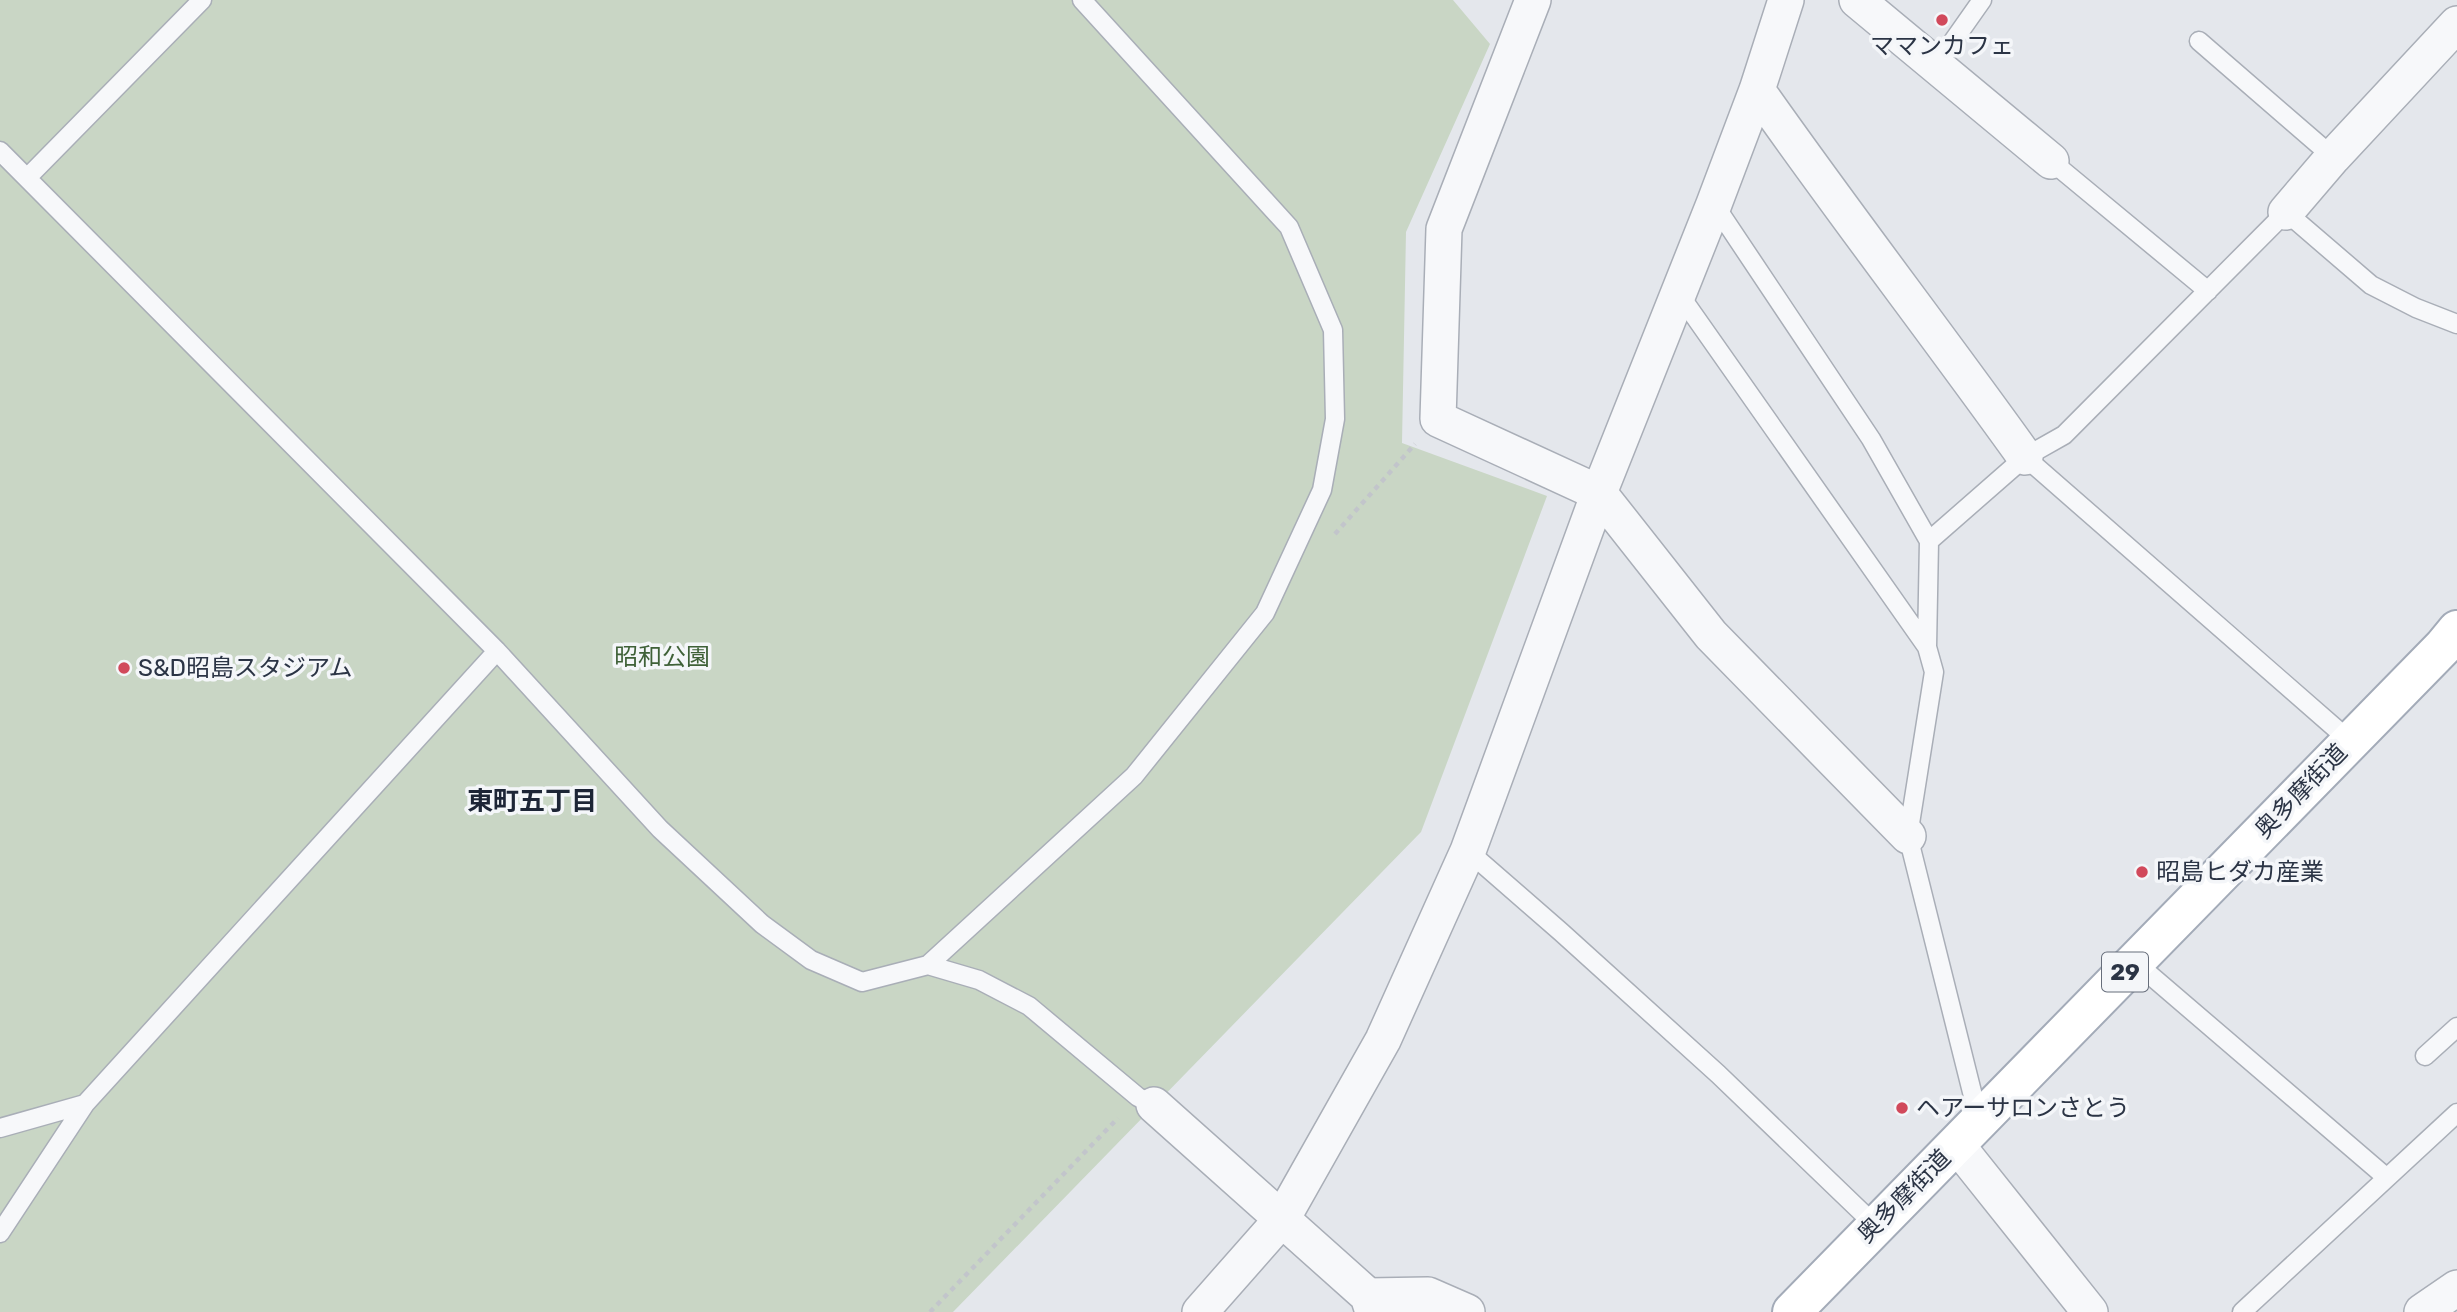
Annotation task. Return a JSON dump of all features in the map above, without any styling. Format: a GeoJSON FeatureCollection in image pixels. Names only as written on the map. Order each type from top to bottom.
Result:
{"type":"FeatureCollection","features":[{"type":"Feature","properties":{"kind":"main road","name":"奥多摩街道"},"geometry":{"type":"LineString","coordinates":[[1792,1312],[2457,630]]}},
{"type":"Feature","properties":{"kind":"street"},"geometry":{"type":"LineString","coordinates":[[1200,1312],[1282,1219],[1383,1040],[1468,851],[1599,493],[1757,90],[1786,0]]}},
{"type":"Feature","properties":{"kind":"street"},"geometry":{"type":"LineString","coordinates":[[1857,0],[2051,161]]}},
{"type":"Feature","properties":{"kind":"street"},"geometry":{"type":"LineString","coordinates":[[1520,8],[1444,229],[1438,419],[1599,493],[1710,635],[1908,836]]}},
{"type":"Feature","properties":{"kind":"street"},"geometry":{"type":"LineString","coordinates":[[2286,212],[2333,157],[2457,24]]}},
{"type":"Feature","properties":{"kind":"street"},"geometry":{"type":"LineString","coordinates":[[1757,90],[1820,180],[1935,331],[2025,457]]}},
{"type":"Feature","properties":{"kind":"street"},"geometry":{"type":"LineString","coordinates":[[1146,1101],[1282,1219],[1370,1304],[1428,1295],[1467,1312]]}},
{"type":"Feature","properties":{"kind":"street"},"geometry":{"type":"LineString","coordinates":[[1968,1132],[2090,1312]]}},
{"type":"Feature","properties":{"kind":"street"},"geometry":{"type":"LineString","coordinates":[[2422,1312],[2457,1288]]}},
{"type":"Feature","properties":{"kind":"lane"},"geometry":{"type":"LineString","coordinates":[[27,178],[202,0]]}},
{"type":"Feature","properties":{"kind":"lane"},"geometry":{"type":"LineString","coordinates":[[0,151],[497,651],[660,830],[762,924],[811,960],[862,982],[928,965],[1134,776],[1265,613],[1322,490],[1335,419],[1333,330],[1289,227],[1082,0]]}},
{"type":"Feature","properties":{"kind":"lane"},"geometry":{"type":"LineString","coordinates":[[1937,64],[1982,0]]}},
{"type":"Feature","properties":{"kind":"lane"},"geometry":{"type":"LineString","coordinates":[[2199,41],[2333,157]]}},
{"type":"Feature","properties":{"kind":"lane"},"geometry":{"type":"LineString","coordinates":[[2051,161],[2208,291]]}},
{"type":"Feature","properties":{"kind":"lane"},"geometry":{"type":"LineString","coordinates":[[1714,204],[1871,439],[1929,541],[1927,648],[1934,672],[1908,836],[1968,1132]]}},
{"type":"Feature","properties":{"kind":"lane"},"geometry":{"type":"LineString","coordinates":[[1929,541],[2025,457],[2064,435],[2286,212],[2371,285],[2416,308],[2457,324]]}},
{"type":"Feature","properties":{"kind":"lane"},"geometry":{"type":"LineString","coordinates":[[1679,294],[1927,648]]}},
{"type":"Feature","properties":{"kind":"lane"},"geometry":{"type":"LineString","coordinates":[[2025,457],[2350,741]]}},
{"type":"Feature","properties":{"kind":"lane"},"geometry":{"type":"LineString","coordinates":[[0,1233],[85,1104],[497,651]]}},
{"type":"Feature","properties":{"kind":"lane"},"geometry":{"type":"LineString","coordinates":[[1468,851],[1718,1074],[1875,1225]]}},
{"type":"Feature","properties":{"kind":"lane"},"geometry":{"type":"LineString","coordinates":[[2135,962],[2387,1178]]}},
{"type":"Feature","properties":{"kind":"lane"},"geometry":{"type":"LineString","coordinates":[[928,965],[979,980],[1029,1006],[1146,1101]]}},
{"type":"Feature","properties":{"kind":"lane"},"geometry":{"type":"LineString","coordinates":[[2426,1056],[2457,1027]]}},
{"type":"Feature","properties":{"kind":"lane"},"geometry":{"type":"LineString","coordinates":[[0,1128],[85,1104]]}},
{"type":"Feature","properties":{"kind":"lane"},"geometry":{"type":"LineString","coordinates":[[2242,1312],[2457,1113]]}},
{"type":"Feature","properties":{"kind":"path"},"geometry":{"type":"LineString","coordinates":[[1328,541],[1438,419]]}},
{"type":"Feature","properties":{"kind":"path"},"geometry":{"type":"LineString","coordinates":[[930,1312],[1146,1101]]}},
{"type":"Feature","properties":{"kind":"green space","name":"昭和公園"},"geometry":{"type":"Polygon","coordinates":[[[0,0],[1453,0],[1490,44],[1406,232],[1402,443],[1547,496],[1421,832],[953,1312],[0,1312],[0,0]]]}},
{"type":"Feature","properties":{"kind":"place","name":"ママンカフェ"},"geometry":{"type":"Point","coordinates":[1942,20]}},
{"type":"Feature","properties":{"kind":"place","name":"S&D昭島スタジアム"},"geometry":{"type":"Point","coordinates":[124,668]}},
{"type":"Feature","properties":{"kind":"place","name":"昭島ヒダカ産業"},"geometry":{"type":"Point","coordinates":[2142,872]}},
{"type":"Feature","properties":{"kind":"place","name":"ヘアーサロンさとう"},"geometry":{"type":"Point","coordinates":[1902,1108]}},
{"type":"Feature","properties":{"kind":"district","name":"東町五丁目"},"geometry":{"type":"Point","coordinates":[532,801]}}]}
